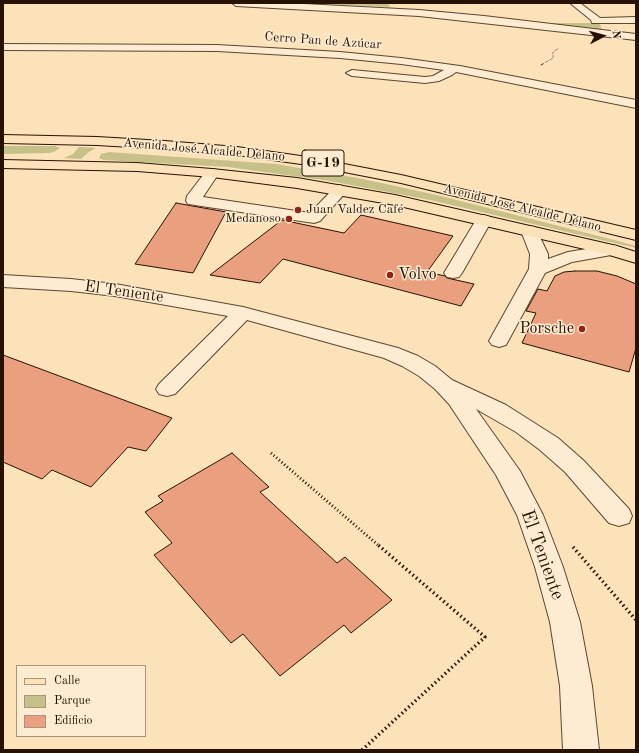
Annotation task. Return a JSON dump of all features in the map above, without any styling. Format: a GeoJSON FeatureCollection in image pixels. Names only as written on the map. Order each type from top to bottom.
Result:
{"type":"FeatureCollection","features":[{"type":"Feature","properties":{"kind":"main road","name":"Avenida José Alcalde Délano"},"geometry":{"type":"LineString","coordinates":[[3,139],[130,142],[237,151],[342,167],[502,202],[636,236]]}},
{"type":"Feature","properties":{"kind":"main road"},"geometry":{"type":"LineString","coordinates":[[3,157],[56,155],[63,153],[66,143],[64,140]]}},
{"type":"Feature","properties":{"kind":"main road"},"geometry":{"type":"LineString","coordinates":[[95,166],[91,155],[95,152],[107,147],[130,142]]}},
{"type":"Feature","properties":{"kind":"main road","name":"Avenida José Alcalde Délano"},"geometry":{"type":"LineString","coordinates":[[3,164],[95,166],[212,173],[340,190],[395,200],[484,220],[611,250],[636,258]]}},
{"type":"Feature","properties":{"kind":"street"},"geometry":{"type":"LineString","coordinates":[[236,3],[485,15],[544,23],[593,32],[636,37]]}},
{"type":"Feature","properties":{"kind":"street"},"geometry":{"type":"LineString","coordinates":[[574,3],[598,21]]}},
{"type":"Feature","properties":{"kind":"street"},"geometry":{"type":"LineString","coordinates":[[544,23],[636,20]]}},
{"type":"Feature","properties":{"kind":"street"},"geometry":{"type":"LineString","coordinates":[[609,21],[617,30]]}},
{"type":"Feature","properties":{"kind":"street"},"geometry":{"type":"LineString","coordinates":[[593,32],[617,30],[636,37]]}},
{"type":"Feature","properties":{"kind":"street","name":"Cerro Pan de Azúcar"},"geometry":{"type":"LineString","coordinates":[[3,47],[162,47],[239,49],[340,55],[453,68],[636,104]]}},
{"type":"Feature","properties":{"kind":"street"},"geometry":{"type":"LineString","coordinates":[[352,73],[430,80],[448,73],[453,68]]}},
{"type":"Feature","properties":{"kind":"street"},"geometry":{"type":"LineString","coordinates":[[384,70],[441,76]]}},
{"type":"Feature","properties":{"kind":"street"},"geometry":{"type":"LineString","coordinates":[[212,173],[195,196],[194,201],[314,218],[340,190]]}},
{"type":"Feature","properties":{"kind":"street"},"geometry":{"type":"LineString","coordinates":[[453,273],[484,220]]}},
{"type":"Feature","properties":{"kind":"street"},"geometry":{"type":"LineString","coordinates":[[499,341],[538,269],[540,254],[529,231]]}},
{"type":"Feature","properties":{"kind":"street"},"geometry":{"type":"LineString","coordinates":[[538,269],[568,257],[611,250]]}},
{"type":"Feature","properties":{"kind":"street","name":"El Teniente"},"geometry":{"type":"LineString","coordinates":[[3,281],[71,285],[115,290],[243,313],[391,353],[410,361],[427,371],[443,384],[457,399],[507,470],[530,515],[549,567],[565,622],[576,686],[581,750]]}},
{"type":"Feature","properties":{"kind":"street"},"geometry":{"type":"LineString","coordinates":[[167,389],[243,313]]}},
{"type":"Feature","properties":{"kind":"street","name":"El Teniente"},"geometry":{"type":"LineString","coordinates":[[443,384],[498,410],[549,444],[579,470],[619,516]]}},
{"type":"Feature","properties":{"kind":"path"},"geometry":{"type":"LineString","coordinates":[[540,66],[553,58],[553,52],[593,32]]}},
{"type":"Feature","properties":{"kind":"path"},"geometry":{"type":"LineString","coordinates":[[272,454],[485,637],[362,750]]}},
{"type":"Feature","properties":{"kind":"path"},"geometry":{"type":"LineString","coordinates":[[572,545],[636,620]]}},
{"type":"Feature","properties":{"kind":"green space"},"geometry":{"type":"Polygon","coordinates":[[[267,3],[388,3],[390,7],[327,4],[267,3]]]}},
{"type":"Feature","properties":{"kind":"green space"},"geometry":{"type":"Polygon","coordinates":[[[547,23],[596,23],[600,24],[602,30],[547,23]]]}},
{"type":"Feature","properties":{"kind":"green space"},"geometry":{"type":"Polygon","coordinates":[[[3,146],[55,146],[60,148],[49,153],[3,154],[3,146]]]}},
{"type":"Feature","properties":{"kind":"green space"},"geometry":{"type":"Polygon","coordinates":[[[79,147],[96,148],[81,159],[64,158],[73,154],[79,147]]]}},
{"type":"Feature","properties":{"kind":"green space"},"geometry":{"type":"Polygon","coordinates":[[[109,152],[276,164],[358,178],[437,195],[618,241],[636,246],[636,248],[430,200],[330,181],[228,167],[104,160],[99,158],[101,154],[109,152]]]}},
{"type":"Feature","properties":{"kind":"building"},"geometry":{"type":"Polygon","coordinates":[[[176,203],[226,212],[193,273],[135,264],[176,203]]]}},
{"type":"Feature","properties":{"kind":"building"},"geometry":{"type":"Polygon","coordinates":[[[361,215],[453,236],[427,272],[474,284],[461,306],[283,259],[260,283],[210,275],[282,220],[344,233],[361,215]]]}},
{"type":"Feature","properties":{"kind":"building","name":"Porsche"},"geometry":{"type":"Polygon","coordinates":[[[597,271],[617,276],[636,284],[636,348],[629,372],[522,343],[536,313],[526,311],[538,289],[547,291],[555,276],[564,272],[597,271]]]}},
{"type":"Feature","properties":{"kind":"building"},"geometry":{"type":"Polygon","coordinates":[[[3,355],[172,418],[146,451],[128,447],[91,487],[52,470],[42,479],[3,462],[3,355]]]}},
{"type":"Feature","properties":{"kind":"building"},"geometry":{"type":"Polygon","coordinates":[[[232,453],[269,487],[260,492],[337,563],[345,557],[392,600],[351,633],[344,625],[280,676],[243,634],[231,643],[154,555],[172,543],[145,512],[163,501],[158,496],[232,453]]]}},
{"type":"Feature","properties":{"kind":"place","name":"Juan Valdez Café"},"geometry":{"type":"Point","coordinates":[298,210]}},
{"type":"Feature","properties":{"kind":"place","name":"Medanoso"},"geometry":{"type":"Point","coordinates":[289,219]}},
{"type":"Feature","properties":{"kind":"place","name":"Volvo"},"geometry":{"type":"Point","coordinates":[390,275]}},
{"type":"Feature","properties":{"kind":"place","name":"Porsche"},"geometry":{"type":"Point","coordinates":[582,329]}}]}
